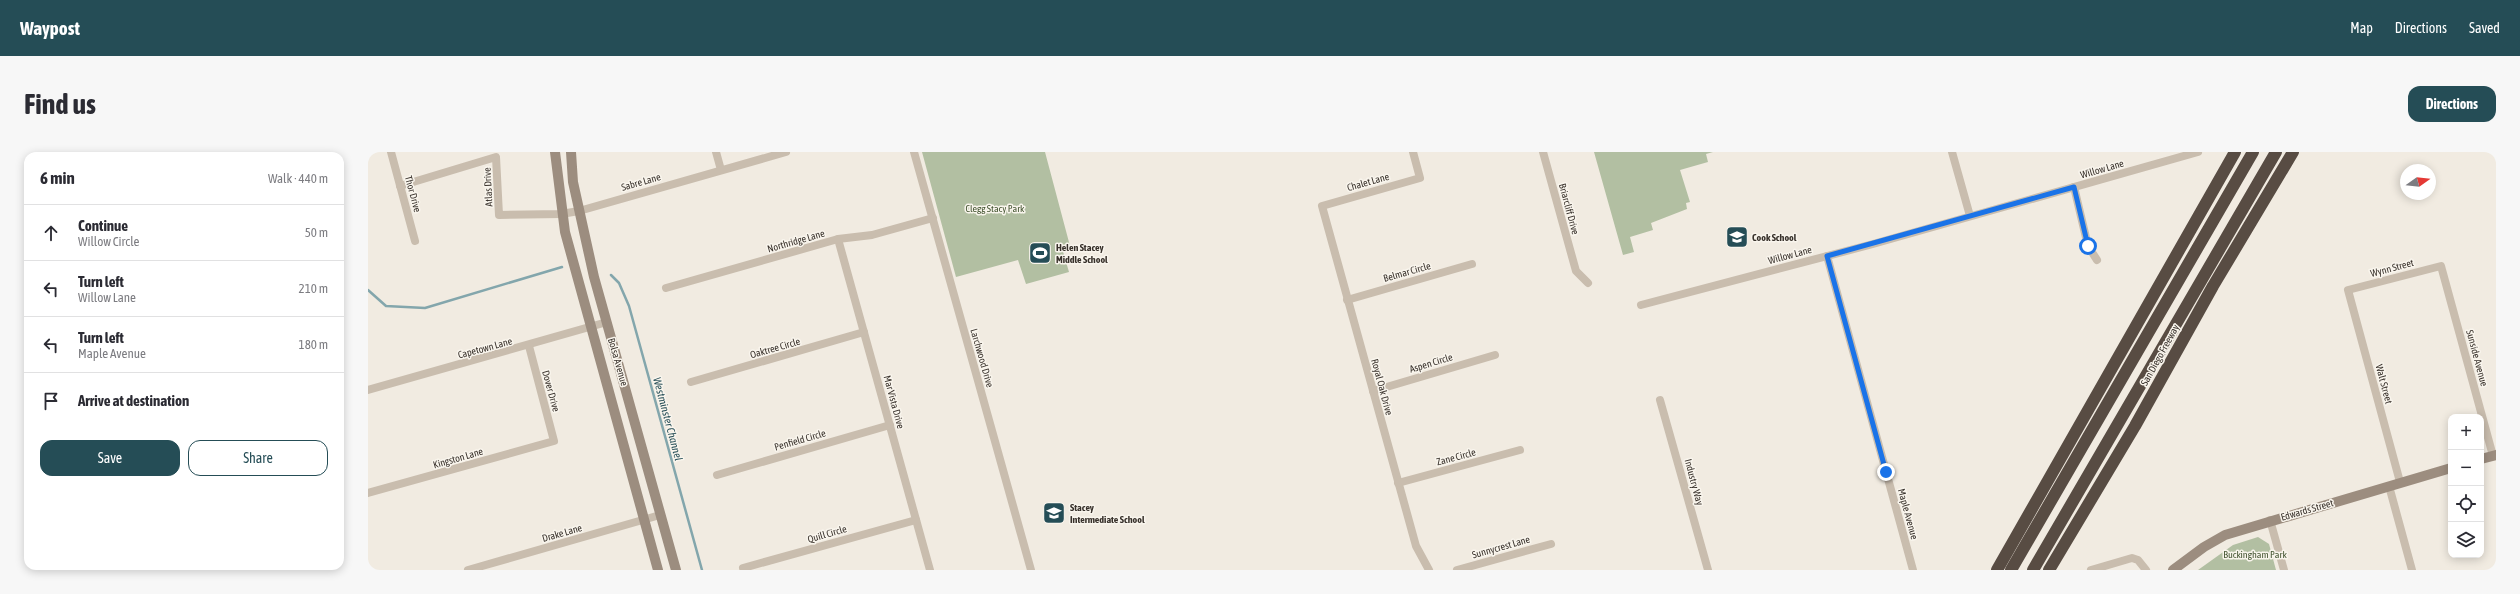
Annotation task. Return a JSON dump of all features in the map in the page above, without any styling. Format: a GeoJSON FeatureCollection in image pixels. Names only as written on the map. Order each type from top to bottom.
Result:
{"type":"FeatureCollection","features":[{"type":"Feature","properties":{"kind":"highway"},"geometry":{"type":"LineString","coordinates":[[1997,570],[2236,152]]}},
{"type":"Feature","properties":{"kind":"highway"},"geometry":{"type":"LineString","coordinates":[[2011,570],[2253,152]]}},
{"type":"Feature","properties":{"kind":"highway"},"geometry":{"type":"LineString","coordinates":[[2033,570],[2276,152]]}},
{"type":"Feature","properties":{"kind":"highway","name":"San Diego Freeway"},"geometry":{"type":"LineString","coordinates":[[2049,570],[2135,426],[2213,286],[2264,203],[2293,152]]}},
{"type":"Feature","properties":{"kind":"highway"},"geometry":{"type":"LineString","coordinates":[[2264,203],[2298,152]]}},
{"type":"Feature","properties":{"kind":"main road","name":"Bolsa Avenue"},"geometry":{"type":"LineString","coordinates":[[555,152],[561,214],[658,570]]}},
{"type":"Feature","properties":{"kind":"main road","name":"Bolsa Avenue"},"geometry":{"type":"LineString","coordinates":[[571,152],[579,211],[607,322],[676,570]]}},
{"type":"Feature","properties":{"kind":"main road"},"geometry":{"type":"LineString","coordinates":[[2484,458],[2495,455]]}},
{"type":"Feature","properties":{"kind":"main road","name":"Edwards Street"},"geometry":{"type":"LineString","coordinates":[[2173,570],[2214,540],[2270,520],[2448,469]]}},
{"type":"Feature","properties":{"kind":"street","name":"Thor Drive"},"geometry":{"type":"LineString","coordinates":[[391,152],[415,241]]}},
{"type":"Feature","properties":{"kind":"street"},"geometry":{"type":"LineString","coordinates":[[716,152],[721,170]]}},
{"type":"Feature","properties":{"kind":"street","name":"Sabre Lane"},"geometry":{"type":"LineString","coordinates":[[499,216],[561,214],[579,211],[786,152]]}},
{"type":"Feature","properties":{"kind":"street","name":"Larchwood Drive"},"geometry":{"type":"LineString","coordinates":[[914,152],[1030,570]]}},
{"type":"Feature","properties":{"kind":"street","name":"Chalet Lane"},"geometry":{"type":"LineString","coordinates":[[1322,206],[1420,178],[1413,152]]}},
{"type":"Feature","properties":{"kind":"street","name":"Briarcliff Drive"},"geometry":{"type":"LineString","coordinates":[[1543,152],[1576,271],[1588,283]]}},
{"type":"Feature","properties":{"kind":"street"},"geometry":{"type":"LineString","coordinates":[[1952,152],[1970,216]]}},
{"type":"Feature","properties":{"kind":"street","name":"Willow Lane"},"geometry":{"type":"LineString","coordinates":[[1641,305],[1827,256],[2198,152]]}},
{"type":"Feature","properties":{"kind":"street","name":"Atlas Drive"},"geometry":{"type":"LineString","coordinates":[[400,186],[496,157],[499,216]]}},
{"type":"Feature","properties":{"kind":"street"},"geometry":{"type":"LineString","coordinates":[[2074,187],[2088,246],[2097,260]]}},
{"type":"Feature","properties":{"kind":"street","name":"Royal Oak Drive"},"geometry":{"type":"LineString","coordinates":[[1322,206],[1416,546],[1429,570]]}},
{"type":"Feature","properties":{"kind":"street","name":"Northridge Lane"},"geometry":{"type":"LineString","coordinates":[[666,288],[838,239],[872,235],[933,218]]}},
{"type":"Feature","properties":{"kind":"street","name":"Mar Vista Drive"},"geometry":{"type":"LineString","coordinates":[[838,239],[930,570]]}},
{"type":"Feature","properties":{"kind":"street","name":"Maple Avenue"},"geometry":{"type":"LineString","coordinates":[[1827,256],[1913,570]]}},
{"type":"Feature","properties":{"kind":"street","name":"Belmar Circle"},"geometry":{"type":"LineString","coordinates":[[1347,300],[1472,264]]}},
{"type":"Feature","properties":{"kind":"street","name":"Wynn Street"},"geometry":{"type":"LineString","coordinates":[[2348,290],[2441,266]]}},
{"type":"Feature","properties":{"kind":"street","name":"Sunside Avenue"},"geometry":{"type":"LineString","coordinates":[[2441,266],[2495,455]]}},
{"type":"Feature","properties":{"kind":"street","name":"Walt Street"},"geometry":{"type":"LineString","coordinates":[[2348,290],[2400,482]]}},
{"type":"Feature","properties":{"kind":"street","name":"Capetown Lane"},"geometry":{"type":"LineString","coordinates":[[368,390],[529,346],[607,322]]}},
{"type":"Feature","properties":{"kind":"street","name":"Oaktree Circle"},"geometry":{"type":"LineString","coordinates":[[691,382],[864,332]]}},
{"type":"Feature","properties":{"kind":"street","name":"Dover Drive"},"geometry":{"type":"LineString","coordinates":[[529,346],[554,441]]}},
{"type":"Feature","properties":{"kind":"street","name":"Aspen Circle"},"geometry":{"type":"LineString","coordinates":[[1373,391],[1495,355]]}},
{"type":"Feature","properties":{"kind":"street","name":"Industry Way"},"geometry":{"type":"LineString","coordinates":[[1660,400],[1708,570]]}},
{"type":"Feature","properties":{"kind":"street","name":"Penfield Circle"},"geometry":{"type":"LineString","coordinates":[[716,475],[890,425]]}},
{"type":"Feature","properties":{"kind":"street","name":"Kingston Lane"},"geometry":{"type":"LineString","coordinates":[[368,493],[554,441]]}},
{"type":"Feature","properties":{"kind":"street","name":"Zane Circle"},"geometry":{"type":"LineString","coordinates":[[1398,483],[1520,450]]}},
{"type":"Feature","properties":{"kind":"street"},"geometry":{"type":"LineString","coordinates":[[2389,486],[2412,570]]}},
{"type":"Feature","properties":{"kind":"street","name":"Drake Lane"},"geometry":{"type":"LineString","coordinates":[[468,570],[660,515]]}},
{"type":"Feature","properties":{"kind":"street","name":"Quill Circle"},"geometry":{"type":"LineString","coordinates":[[743,568],[916,520]]}},
{"type":"Feature","properties":{"kind":"street"},"geometry":{"type":"LineString","coordinates":[[2270,520],[2284,570]]}},
{"type":"Feature","properties":{"kind":"street","name":"Sunnycrest Lane"},"geometry":{"type":"LineString","coordinates":[[1457,570],[1550,544]]}},
{"type":"Feature","properties":{"kind":"street"},"geometry":{"type":"LineString","coordinates":[[2091,570],[2132,558],[2138,560],[2146,570]]}},
{"type":"Feature","properties":{"kind":"green space","name":"Clegg Stacy Park"},"geometry":{"type":"Polygon","coordinates":[[[922,152],[1045,152],[1070,246],[1062,248],[1069,272],[1026,284],[1018,260],[956,277],[922,152]]]}},
{"type":"Feature","properties":{"kind":"green space"},"geometry":{"type":"Polygon","coordinates":[[[1594,152],[1713,152],[1706,154],[1708,162],[1680,170],[1690,202],[1686,203],[1687,209],[1651,223],[1653,230],[1630,237],[1634,252],[1623,255],[1594,152]]]}},
{"type":"Feature","properties":{"kind":"green space","name":"Buckingham Park"},"geometry":{"type":"Polygon","coordinates":[[[2258,537],[2269,544],[2276,570],[2198,570],[2233,545],[2258,537]]]}},
{"type":"Feature","properties":{"kind":"waterway","name":"Westminster Channel"},"geometry":{"type":"LineString","coordinates":[[368,290],[386,306],[425,308],[562,267]]}},
{"type":"Feature","properties":{"kind":"waterway","name":"Westminster Channel"},"geometry":{"type":"LineString","coordinates":[[611,275],[619,283],[629,306],[702,570]]}},
{"type":"Feature","properties":{"kind":"place","name":"Cook School"},"geometry":{"type":"Point","coordinates":[1737,237]}},
{"type":"Feature","properties":{"kind":"place","name":"Helen Stacey Middle School"},"geometry":{"type":"Point","coordinates":[1040,253]}},
{"type":"Feature","properties":{"kind":"place","name":"Stacey Intermediate School"},"geometry":{"type":"Point","coordinates":[1054,513]}},
{"type":"Feature","properties":{"kind":"route"},"geometry":{"type":"LineString","coordinates":[[1886,472],[1827,256],[2074,187],[2088,246]]}}]}
